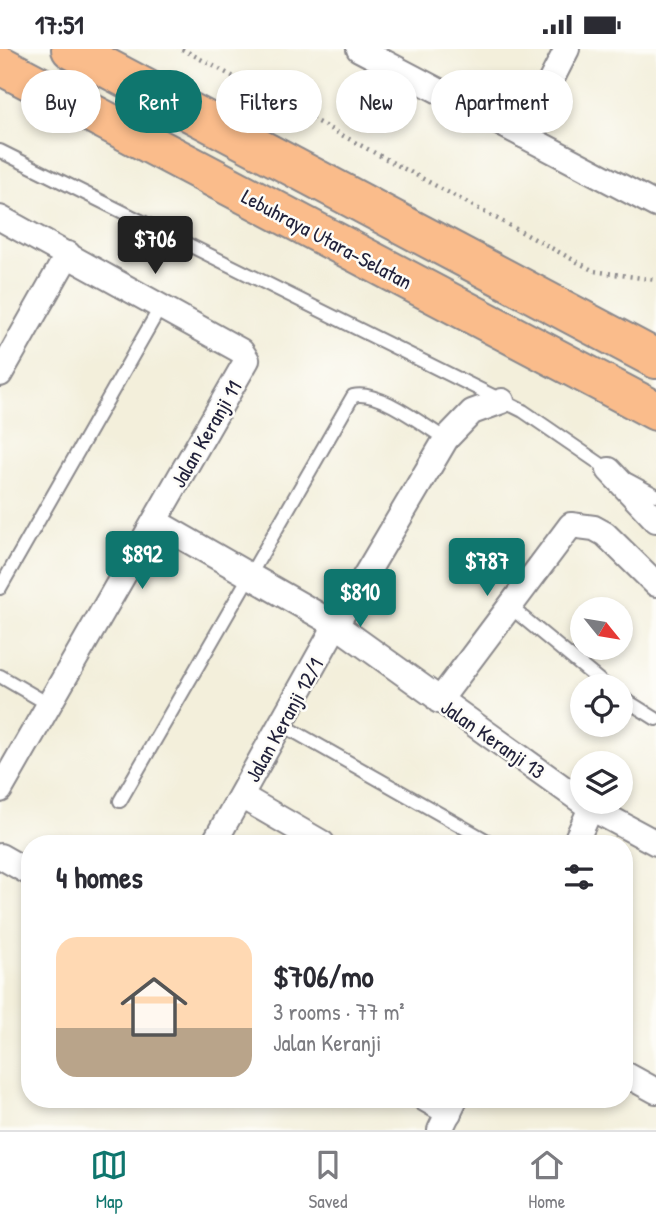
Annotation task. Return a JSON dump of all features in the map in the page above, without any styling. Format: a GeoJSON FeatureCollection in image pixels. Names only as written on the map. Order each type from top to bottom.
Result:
{"type":"FeatureCollection","features":[{"type":"Feature","properties":{"kind":"highway"},"geometry":{"type":"LineString","coordinates":[[71,49],[656,359]]}},
{"type":"Feature","properties":{"kind":"highway","name":"Lebuhraya Utara–Selatan"},"geometry":{"type":"LineString","coordinates":[[0,65],[656,411]]}},
{"type":"Feature","properties":{"kind":"street"},"geometry":{"type":"LineString","coordinates":[[359,49],[656,205]]}},
{"type":"Feature","properties":{"kind":"street"},"geometry":{"type":"LineString","coordinates":[[523,135],[567,49]]}},
{"type":"Feature","properties":{"kind":"street"},"geometry":{"type":"LineString","coordinates":[[0,218],[161,306]]}},
{"type":"Feature","properties":{"kind":"street"},"geometry":{"type":"LineString","coordinates":[[0,374],[68,254]]}},
{"type":"Feature","properties":{"kind":"street","name":"Jalan Keranji 11"},"geometry":{"type":"LineString","coordinates":[[0,790],[247,361],[241,351],[161,306]]}},
{"type":"Feature","properties":{"kind":"street","name":"Jalan Keranji 12/1"},"geometry":{"type":"LineString","coordinates":[[219,835],[336,625],[446,439],[472,412],[502,401]]}},
{"type":"Feature","properties":{"kind":"street"},"geometry":{"type":"LineString","coordinates":[[609,470],[656,520]]}},
{"type":"Feature","properties":{"kind":"street","name":"Jalan Keranji 13"},"geometry":{"type":"LineString","coordinates":[[156,522],[336,625],[570,793]]}},
{"type":"Feature","properties":{"kind":"street"},"geometry":{"type":"LineString","coordinates":[[439,701],[571,526],[594,528],[605,534],[656,584]]}},
{"type":"Feature","properties":{"kind":"street"},"geometry":{"type":"LineString","coordinates":[[241,796],[309,835]]}},
{"type":"Feature","properties":{"kind":"street"},"geometry":{"type":"LineString","coordinates":[[579,835],[588,814]]}},
{"type":"Feature","properties":{"kind":"street","name":"Jalan Keranji 13"},"geometry":{"type":"LineString","coordinates":[[602,814],[656,843]]}},
{"type":"Feature","properties":{"kind":"street"},"geometry":{"type":"LineString","coordinates":[[0,856],[21,868]]}},
{"type":"Feature","properties":{"kind":"street"},"geometry":{"type":"LineString","coordinates":[[633,1078],[656,1091]]}},
{"type":"Feature","properties":{"kind":"lane"},"geometry":{"type":"LineString","coordinates":[[0,151],[502,401],[556,432],[609,470],[656,495]]}},
{"type":"Feature","properties":{"kind":"lane"},"geometry":{"type":"LineString","coordinates":[[0,588],[161,306]]}},
{"type":"Feature","properties":{"kind":"lane"},"geometry":{"type":"LineString","coordinates":[[120,801],[353,396],[361,394],[382,400],[446,439]]}},
{"type":"Feature","properties":{"kind":"lane"},"geometry":{"type":"LineString","coordinates":[[509,606],[591,674]]}},
{"type":"Feature","properties":{"kind":"lane"},"geometry":{"type":"LineString","coordinates":[[0,675],[50,705]]}},
{"type":"Feature","properties":{"kind":"lane"},"geometry":{"type":"LineString","coordinates":[[633,705],[656,719]]}},
{"type":"Feature","properties":{"kind":"lane"},"geometry":{"type":"LineString","coordinates":[[281,725],[477,835]]}},
{"type":"Feature","properties":{"kind":"path"},"geometry":{"type":"LineString","coordinates":[[181,49],[594,271],[656,280]]}}]}
